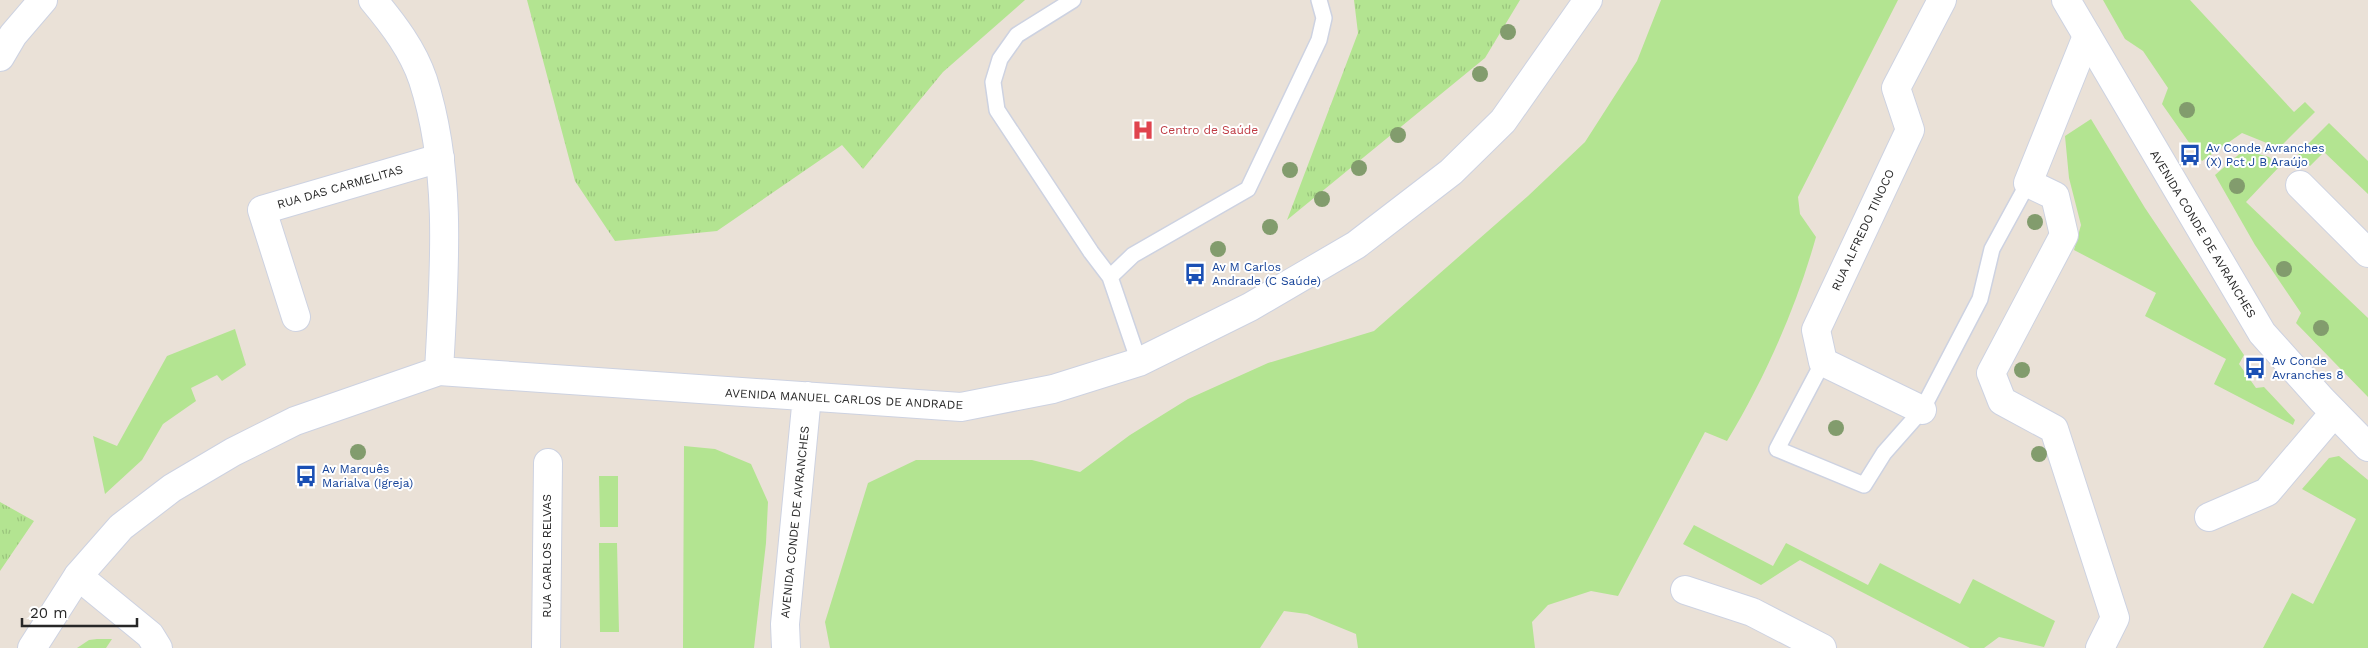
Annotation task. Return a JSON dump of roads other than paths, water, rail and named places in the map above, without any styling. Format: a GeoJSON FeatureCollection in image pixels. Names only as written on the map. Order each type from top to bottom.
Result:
{"type":"FeatureCollection","features":[{"type":"Feature","properties":{"kind":"street"},"geometry":{"type":"LineString","coordinates":[[0,57],[13,35],[42,0]]}},
{"type":"Feature","properties":{"kind":"street"},"geometry":{"type":"LineString","coordinates":[[32,648],[78,576],[121,527],[172,488],[233,452],[295,421],[439,371],[443,279],[443,204],[438,141],[423,79],[400,34],[374,0]]}},
{"type":"Feature","properties":{"kind":"street"},"geometry":{"type":"LineString","coordinates":[[1553,51],[1567,0]]}},
{"type":"Feature","properties":{"kind":"street"},"geometry":{"type":"LineString","coordinates":[[1553,51],[1588,0]]}},
{"type":"Feature","properties":{"kind":"street","name":"RUA ALFREDO TINOCO"},"geometry":{"type":"LineString","coordinates":[[1823,362],[1816,330],[1910,130],[1896,88],[1942,0]]}},
{"type":"Feature","properties":{"kind":"street","name":"AVENIDA CONDE DE AVRANCHES"},"geometry":{"type":"LineString","coordinates":[[2066,0],[2262,333],[2334,413],[2368,447]]}},
{"type":"Feature","properties":{"kind":"street"},"geometry":{"type":"LineString","coordinates":[[2087,36],[2028,183],[2055,196],[2064,235],[1991,373],[2002,402],[2054,429],[2115,618],[2100,648]]}},
{"type":"Feature","properties":{"kind":"street","name":"AVENIDA MANUEL CARLOS DE ANDRADE"},"geometry":{"type":"LineString","coordinates":[[439,371],[696,391],[808,396],[961,407],[1053,389],[1140,362],[1250,307],[1356,245],[1451,172],[1503,121],[1553,51]]}},
{"type":"Feature","properties":{"kind":"street","name":"RUA DAS CARMELITAS"},"geometry":{"type":"LineString","coordinates":[[296,317],[262,210],[440,158]]}},
{"type":"Feature","properties":{"kind":"street"},"geometry":{"type":"LineString","coordinates":[[2300,185],[2368,253]]}},
{"type":"Feature","properties":{"kind":"street"},"geometry":{"type":"LineString","coordinates":[[1823,362],[1922,410]]}},
{"type":"Feature","properties":{"kind":"street","name":"AVENIDA CONDE DE AVRANCHES"},"geometry":{"type":"LineString","coordinates":[[786,648],[785,624],[808,396]]}},
{"type":"Feature","properties":{"kind":"street"},"geometry":{"type":"LineString","coordinates":[[2209,517],[2267,492],[2334,413]]}},
{"type":"Feature","properties":{"kind":"street","name":"RUA CARLOS RELVAS"},"geometry":{"type":"LineString","coordinates":[[546,648],[548,463]]}},
{"type":"Feature","properties":{"kind":"street"},"geometry":{"type":"LineString","coordinates":[[78,576],[150,635],[158,648]]}},
{"type":"Feature","properties":{"kind":"street"},"geometry":{"type":"LineString","coordinates":[[1685,590],[1752,612],[1822,648]]}},
{"type":"Feature","properties":{"kind":"lane"},"geometry":{"type":"LineString","coordinates":[[1073,0],[1017,34],[1000,59],[993,82],[997,110],[1091,252],[1110,277],[1140,362]]}},
{"type":"Feature","properties":{"kind":"lane"},"geometry":{"type":"LineString","coordinates":[[1110,277],[1133,256],[1248,189],[1319,40],[1324,18],[1319,0]]}},
{"type":"Feature","properties":{"kind":"lane"},"geometry":{"type":"LineString","coordinates":[[1823,362],[1777,450],[1864,485],[1884,452],[1922,410],[1980,299],[1992,249],[2028,183]]}},
{"type":"Feature","properties":{"kind":"place","name":"Centro de Saúde"},"geometry":{"type":"Point","coordinates":[1143,130]}},
{"type":"Feature","properties":{"kind":"place","name":"Av Conde Avranches (X) Pct J B Araújo"},"geometry":{"type":"Point","coordinates":[2190,155]}},
{"type":"Feature","properties":{"kind":"place","name":"Av M Carlos Andrade (C Saúde)"},"geometry":{"type":"Point","coordinates":[1195,274]}},
{"type":"Feature","properties":{"kind":"place","name":"Av Conde Avranches 8"},"geometry":{"type":"Point","coordinates":[2255,368]}},
{"type":"Feature","properties":{"kind":"place","name":"Av Marquês Marialva (Igreja)"},"geometry":{"type":"Point","coordinates":[306,476]}}]}
